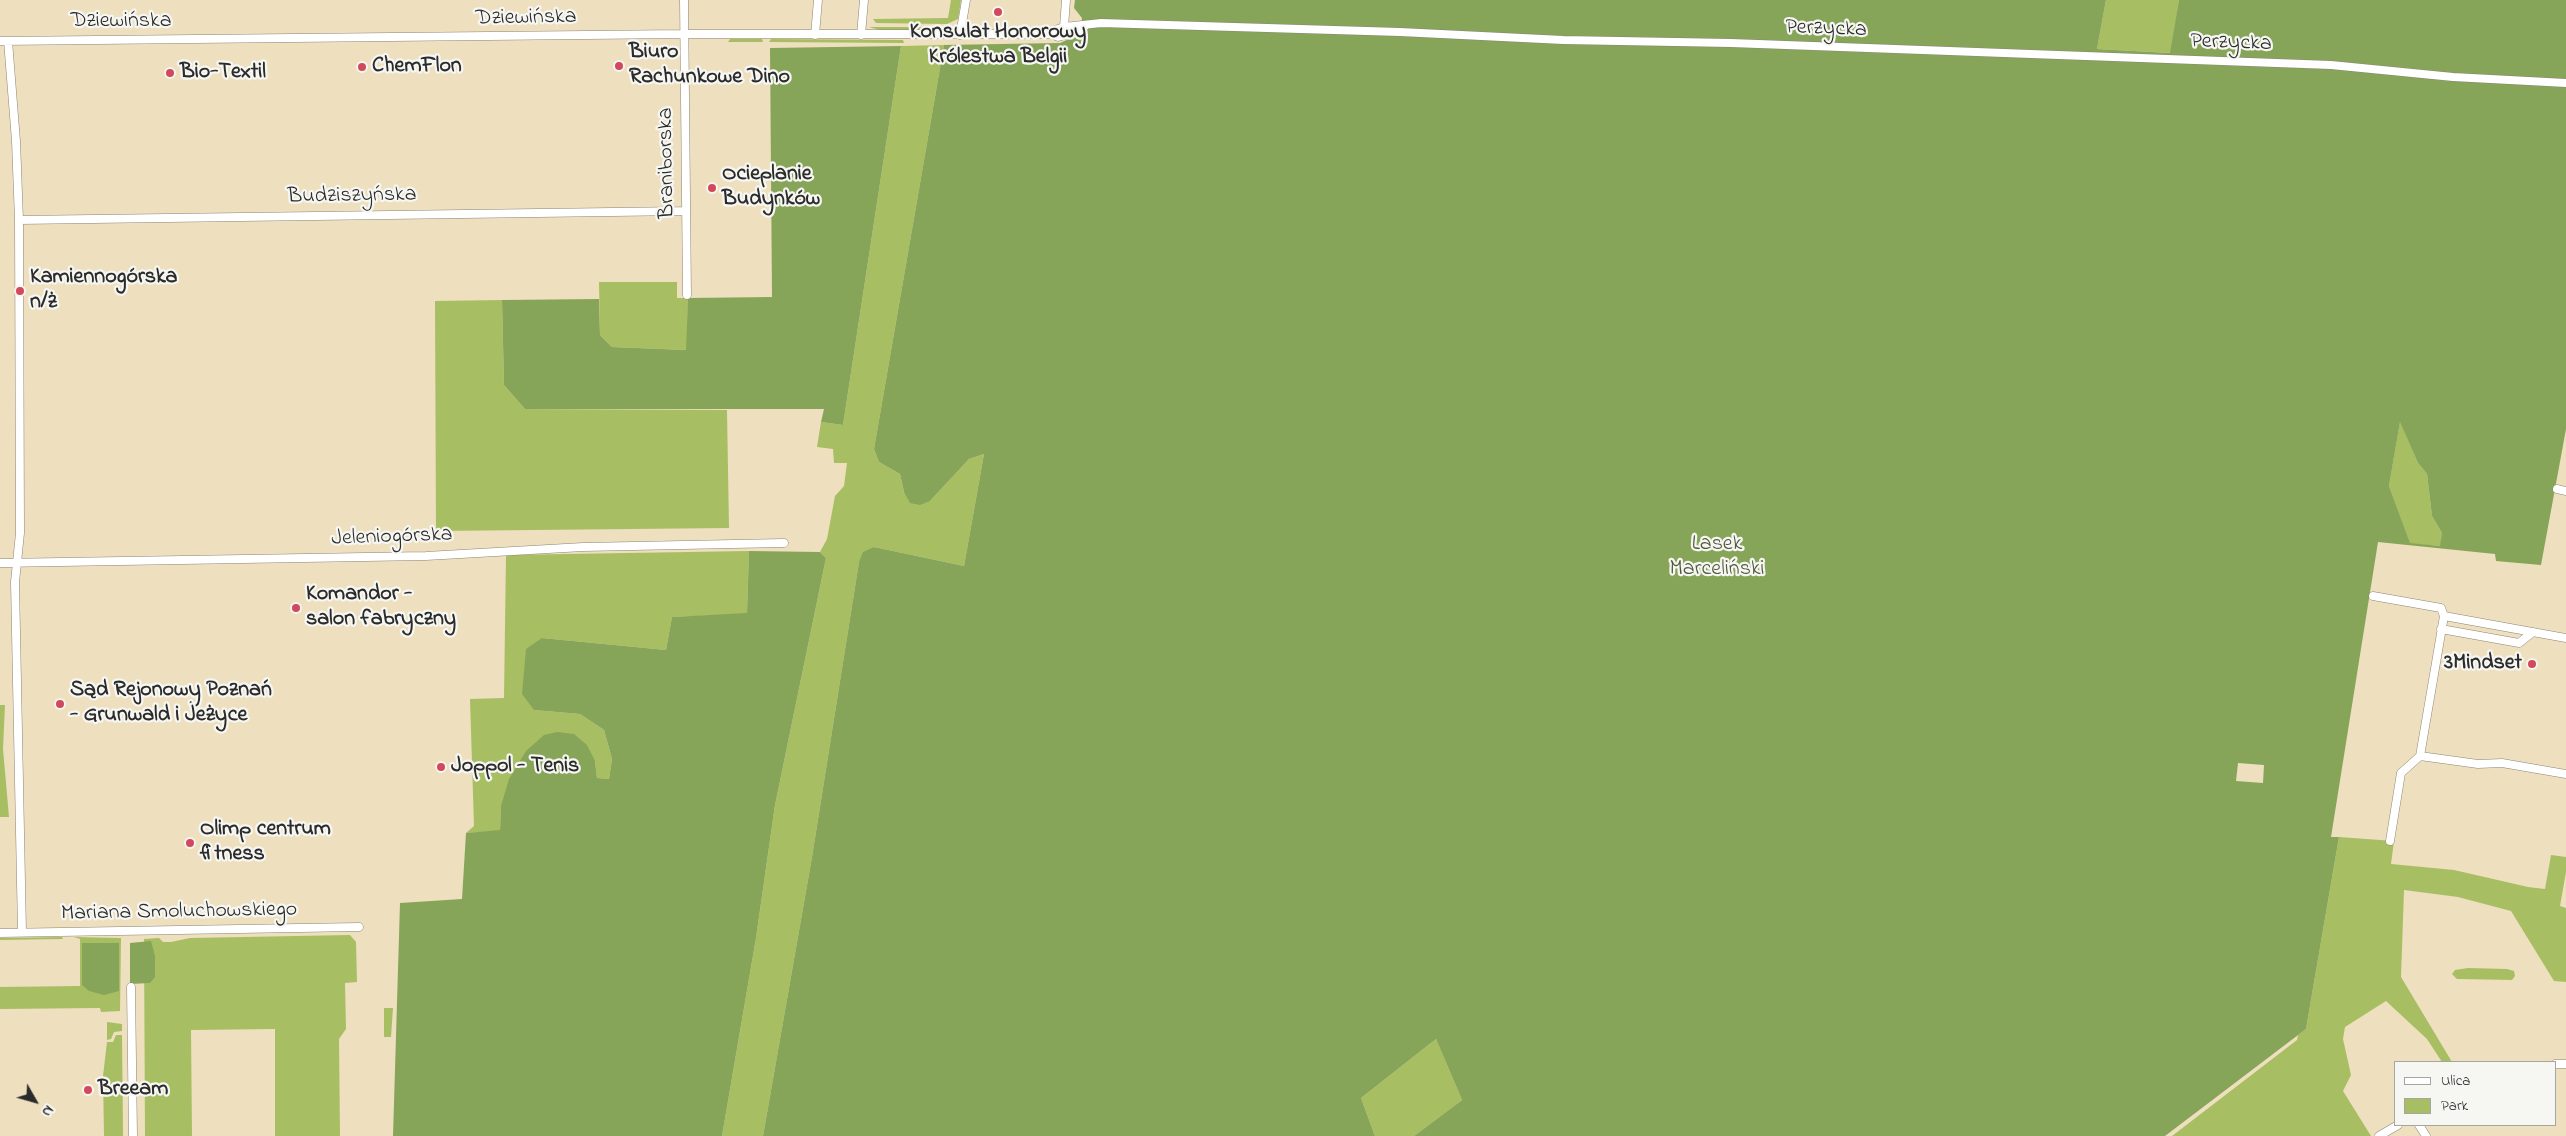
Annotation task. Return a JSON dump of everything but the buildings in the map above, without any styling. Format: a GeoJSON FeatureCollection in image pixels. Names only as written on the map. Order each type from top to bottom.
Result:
{"type":"FeatureCollection","features":[{"type":"Feature","properties":{"kind":"street","name":"Braniborska"},"geometry":{"type":"LineString","coordinates":[[684,0],[687,295]]}},
{"type":"Feature","properties":{"kind":"street"},"geometry":{"type":"LineString","coordinates":[[815,35],[818,0]]}},
{"type":"Feature","properties":{"kind":"street"},"geometry":{"type":"LineString","coordinates":[[861,35],[864,0]]}},
{"type":"Feature","properties":{"kind":"street"},"geometry":{"type":"LineString","coordinates":[[960,35],[966,0]]}},
{"type":"Feature","properties":{"kind":"street"},"geometry":{"type":"LineString","coordinates":[[1064,27],[1066,0]]}},
{"type":"Feature","properties":{"kind":"street","name":"Perzycka"},"geometry":{"type":"LineString","coordinates":[[1085,26],[1102,23],[1355,30],[1563,40],[1731,43],[2321,65],[2453,77],[2566,83]]}},
{"type":"Feature","properties":{"kind":"street","name":"Dziewińska"},"geometry":{"type":"LineString","coordinates":[[4,41],[684,34],[1052,34],[1058,37],[1080,31],[1085,26],[1080,24],[1064,27],[1055,30],[1052,34]]}},
{"type":"Feature","properties":{"kind":"street"},"geometry":{"type":"LineString","coordinates":[[4,41],[16,141],[19,220],[20,517],[15,582],[22,932]]}},
{"type":"Feature","properties":{"kind":"street","name":"Budziszyńska"},"geometry":{"type":"LineString","coordinates":[[19,220],[686,211]]}},
{"type":"Feature","properties":{"kind":"street"},"geometry":{"type":"LineString","coordinates":[[2557,489],[2566,491]]}},
{"type":"Feature","properties":{"kind":"street","name":"Jeleniogórska"},"geometry":{"type":"LineString","coordinates":[[0,563],[426,556],[583,547],[784,543]]}},
{"type":"Feature","properties":{"kind":"street"},"geometry":{"type":"LineString","coordinates":[[2373,596],[2442,608],[2444,616],[2420,756],[2401,773],[2390,841]]}},
{"type":"Feature","properties":{"kind":"street"},"geometry":{"type":"LineString","coordinates":[[2444,616],[2566,638]]}},
{"type":"Feature","properties":{"kind":"street"},"geometry":{"type":"LineString","coordinates":[[2441,629],[2519,644],[2533,632]]}},
{"type":"Feature","properties":{"kind":"street"},"geometry":{"type":"LineString","coordinates":[[2420,756],[2478,764],[2502,763],[2566,774]]}},
{"type":"Feature","properties":{"kind":"street","name":"Mariana Smoluchowskiego"},"geometry":{"type":"LineString","coordinates":[[0,933],[360,927]]}},
{"type":"Feature","properties":{"kind":"street"},"geometry":{"type":"LineString","coordinates":[[132,987],[133,1136]]}},
{"type":"Feature","properties":{"kind":"street"},"geometry":{"type":"LineString","coordinates":[[2379,1136],[2396,1126]]}},
{"type":"Feature","properties":{"kind":"green space"},"geometry":{"type":"Polygon","coordinates":[[[951,0],[961,0],[958,19],[947,24],[876,23],[873,19],[948,18],[951,0]]]}},
{"type":"Feature","properties":{"kind":"green space","name":"Lasek Marceliński"},"geometry":{"type":"Polygon","coordinates":[[[1075,0],[2106,0],[2097,49],[2170,53],[2179,0],[2566,0],[2566,429],[2541,565],[2496,561],[2495,554],[2378,542],[2331,837],[2339,837],[2306,1029],[2165,1136],[1414,1136],[1462,1100],[1436,1039],[1361,1098],[1375,1136],[763,1136],[812,857],[859,562],[863,552],[874,547],[964,566],[984,454],[969,459],[930,501],[920,505],[910,503],[904,492],[900,474],[879,462],[874,449],[944,45],[1060,43],[1080,34],[1082,18],[1074,8],[1075,0]],[[2400,422],[2389,486],[2410,543],[2440,546],[2442,533],[2432,516],[2427,474],[2418,463],[2400,422]],[[2238,763],[2236,781],[2263,783],[2264,765],[2238,763]]]}},
{"type":"Feature","properties":{"kind":"green space"},"geometry":{"type":"Polygon","coordinates":[[[2106,0],[2179,0],[2171,53],[2097,49],[2106,0]]]}},
{"type":"Feature","properties":{"kind":"green space"},"geometry":{"type":"Polygon","coordinates":[[[869,27],[953,27],[946,30],[880,30],[869,27]]]}},
{"type":"Feature","properties":{"kind":"green space"},"geometry":{"type":"Polygon","coordinates":[[[730,39],[762,39],[763,42],[728,42],[730,39]]]}},
{"type":"Feature","properties":{"kind":"green space"},"geometry":{"type":"Polygon","coordinates":[[[771,39],[903,40],[904,43],[769,42],[771,39]]]}},
{"type":"Feature","properties":{"kind":"green space"},"geometry":{"type":"Polygon","coordinates":[[[944,45],[874,449],[879,462],[900,474],[904,492],[930,501],[969,459],[984,454],[964,566],[874,547],[859,562],[812,857],[763,1136],[722,1136],[756,938],[775,805],[826,558],[820,552],[827,539],[835,496],[844,486],[847,463],[834,463],[833,449],[817,447],[821,422],[843,425],[901,46],[944,45]]]}},
{"type":"Feature","properties":{"kind":"green space"},"geometry":{"type":"Polygon","coordinates":[[[901,46],[843,425],[821,422],[824,409],[525,409],[504,385],[502,300],[599,299],[600,335],[612,347],[686,350],[688,298],[772,297],[770,48],[901,46]]]}},
{"type":"Feature","properties":{"kind":"green space"},"geometry":{"type":"Polygon","coordinates":[[[599,282],[677,282],[677,298],[688,298],[687,350],[612,347],[600,335],[599,282]]]}},
{"type":"Feature","properties":{"kind":"green space"},"geometry":{"type":"Polygon","coordinates":[[[502,300],[504,385],[525,409],[727,410],[729,528],[436,531],[435,301],[502,300]]]}},
{"type":"Feature","properties":{"kind":"green space"},"geometry":{"type":"Polygon","coordinates":[[[2400,421],[2418,463],[2427,474],[2432,516],[2442,533],[2441,546],[2410,544],[2389,486],[2400,421]]]}},
{"type":"Feature","properties":{"kind":"green space"},"geometry":{"type":"Polygon","coordinates":[[[749,551],[747,614],[672,617],[666,650],[542,638],[534,710],[580,714],[604,730],[612,759],[609,779],[597,778],[595,761],[501,806],[500,831],[466,833],[474,826],[470,699],[504,698],[506,555],[749,551]]]}},
{"type":"Feature","properties":{"kind":"green space"},"geometry":{"type":"Polygon","coordinates":[[[749,551],[820,552],[826,558],[775,805],[756,938],[722,1136],[393,1136],[400,903],[462,899],[466,833],[500,830],[501,806],[509,779],[526,751],[544,735],[557,732],[574,734],[587,745],[595,761],[597,778],[609,779],[612,759],[604,730],[580,714],[534,710],[522,694],[526,649],[542,638],[666,650],[672,617],[747,613],[749,551]]]}},
{"type":"Feature","properties":{"kind":"green space"},"geometry":{"type":"Polygon","coordinates":[[[0,705],[5,705],[3,749],[9,817],[0,817],[0,705]]]}},
{"type":"Feature","properties":{"kind":"green space"},"geometry":{"type":"Polygon","coordinates":[[[2339,837],[2394,841],[2391,864],[2454,870],[2528,887],[2545,889],[2551,855],[2566,857],[2566,872],[2560,906],[2566,908],[2566,982],[2554,981],[2511,911],[2458,897],[2404,890],[2401,977],[2451,1061],[2441,1061],[2427,1039],[2386,1001],[2345,1027],[2343,1039],[2351,1075],[2343,1091],[2371,1136],[2172,1136],[2297,1040],[2298,1035],[2306,1029],[2339,837]]]}},
{"type":"Feature","properties":{"kind":"green space"},"geometry":{"type":"Polygon","coordinates":[[[350,935],[356,942],[357,982],[345,983],[346,1029],[339,1039],[340,1136],[275,1136],[275,1029],[191,1030],[192,1136],[145,1136],[144,939],[159,938],[163,942],[171,942],[190,938],[350,935]]]}},
{"type":"Feature","properties":{"kind":"green space"},"geometry":{"type":"Polygon","coordinates":[[[62,937],[63,939],[0,940],[0,938],[62,937]]]}},
{"type":"Feature","properties":{"kind":"green space"},"geometry":{"type":"Polygon","coordinates":[[[74,937],[121,938],[120,1011],[101,1012],[100,1008],[0,1009],[0,987],[80,986],[80,939],[74,937]]]}},
{"type":"Feature","properties":{"kind":"green space"},"geometry":{"type":"Polygon","coordinates":[[[151,941],[155,956],[155,977],[150,983],[130,984],[130,943],[151,941]]]}},
{"type":"Feature","properties":{"kind":"green space"},"geometry":{"type":"Polygon","coordinates":[[[82,943],[119,943],[119,991],[104,995],[89,991],[82,985],[82,943]]]}},
{"type":"Feature","properties":{"kind":"green space"},"geometry":{"type":"Polygon","coordinates":[[[2468,968],[2507,969],[2514,971],[2515,976],[2512,980],[2457,979],[2452,974],[2455,970],[2468,968]]]}},
{"type":"Feature","properties":{"kind":"green space"},"geometry":{"type":"Polygon","coordinates":[[[384,1008],[393,1008],[391,1037],[384,1037],[384,1008]]]}},
{"type":"Feature","properties":{"kind":"green space"},"geometry":{"type":"Polygon","coordinates":[[[107,1022],[122,1024],[122,1031],[114,1032],[111,1039],[107,1040],[107,1022]]]}},
{"type":"Feature","properties":{"kind":"green space"},"geometry":{"type":"Polygon","coordinates":[[[116,1035],[122,1035],[123,1136],[104,1136],[103,1076],[107,1042],[113,1042],[116,1035]]]}},
{"type":"Feature","properties":{"kind":"green space"},"geometry":{"type":"Polygon","coordinates":[[[1436,1039],[1462,1100],[1414,1136],[1375,1136],[1361,1098],[1436,1039]]]}},
{"type":"Feature","properties":{"kind":"place","name":"Konsulat Honorowy Królestwa Belgii"},"geometry":{"type":"Point","coordinates":[998,12]}},
{"type":"Feature","properties":{"kind":"place","name":"Biuro Rachunkowe Dino"},"geometry":{"type":"Point","coordinates":[619,66]}},
{"type":"Feature","properties":{"kind":"place","name":"ChemFlon"},"geometry":{"type":"Point","coordinates":[362,67]}},
{"type":"Feature","properties":{"kind":"place","name":"Bio-Textil"},"geometry":{"type":"Point","coordinates":[170,73]}},
{"type":"Feature","properties":{"kind":"place","name":"Ocieplanie Budynków"},"geometry":{"type":"Point","coordinates":[712,188]}},
{"type":"Feature","properties":{"kind":"place","name":"Kamiennogórska n/ż"},"geometry":{"type":"Point","coordinates":[20,291]}},
{"type":"Feature","properties":{"kind":"place","name":"Komandor - salon fabryczny"},"geometry":{"type":"Point","coordinates":[296,608]}},
{"type":"Feature","properties":{"kind":"place","name":"3Mindset"},"geometry":{"type":"Point","coordinates":[2532,664]}},
{"type":"Feature","properties":{"kind":"place","name":"Sąd Rejonowy Poznań - Grunwald i Jeżyce"},"geometry":{"type":"Point","coordinates":[60,704]}},
{"type":"Feature","properties":{"kind":"place","name":"Joppol - Tenis"},"geometry":{"type":"Point","coordinates":[441,767]}},
{"type":"Feature","properties":{"kind":"place","name":"Olimp centrum fitness"},"geometry":{"type":"Point","coordinates":[190,843]}},
{"type":"Feature","properties":{"kind":"place","name":"Breeam"},"geometry":{"type":"Point","coordinates":[88,1090]}}]}
